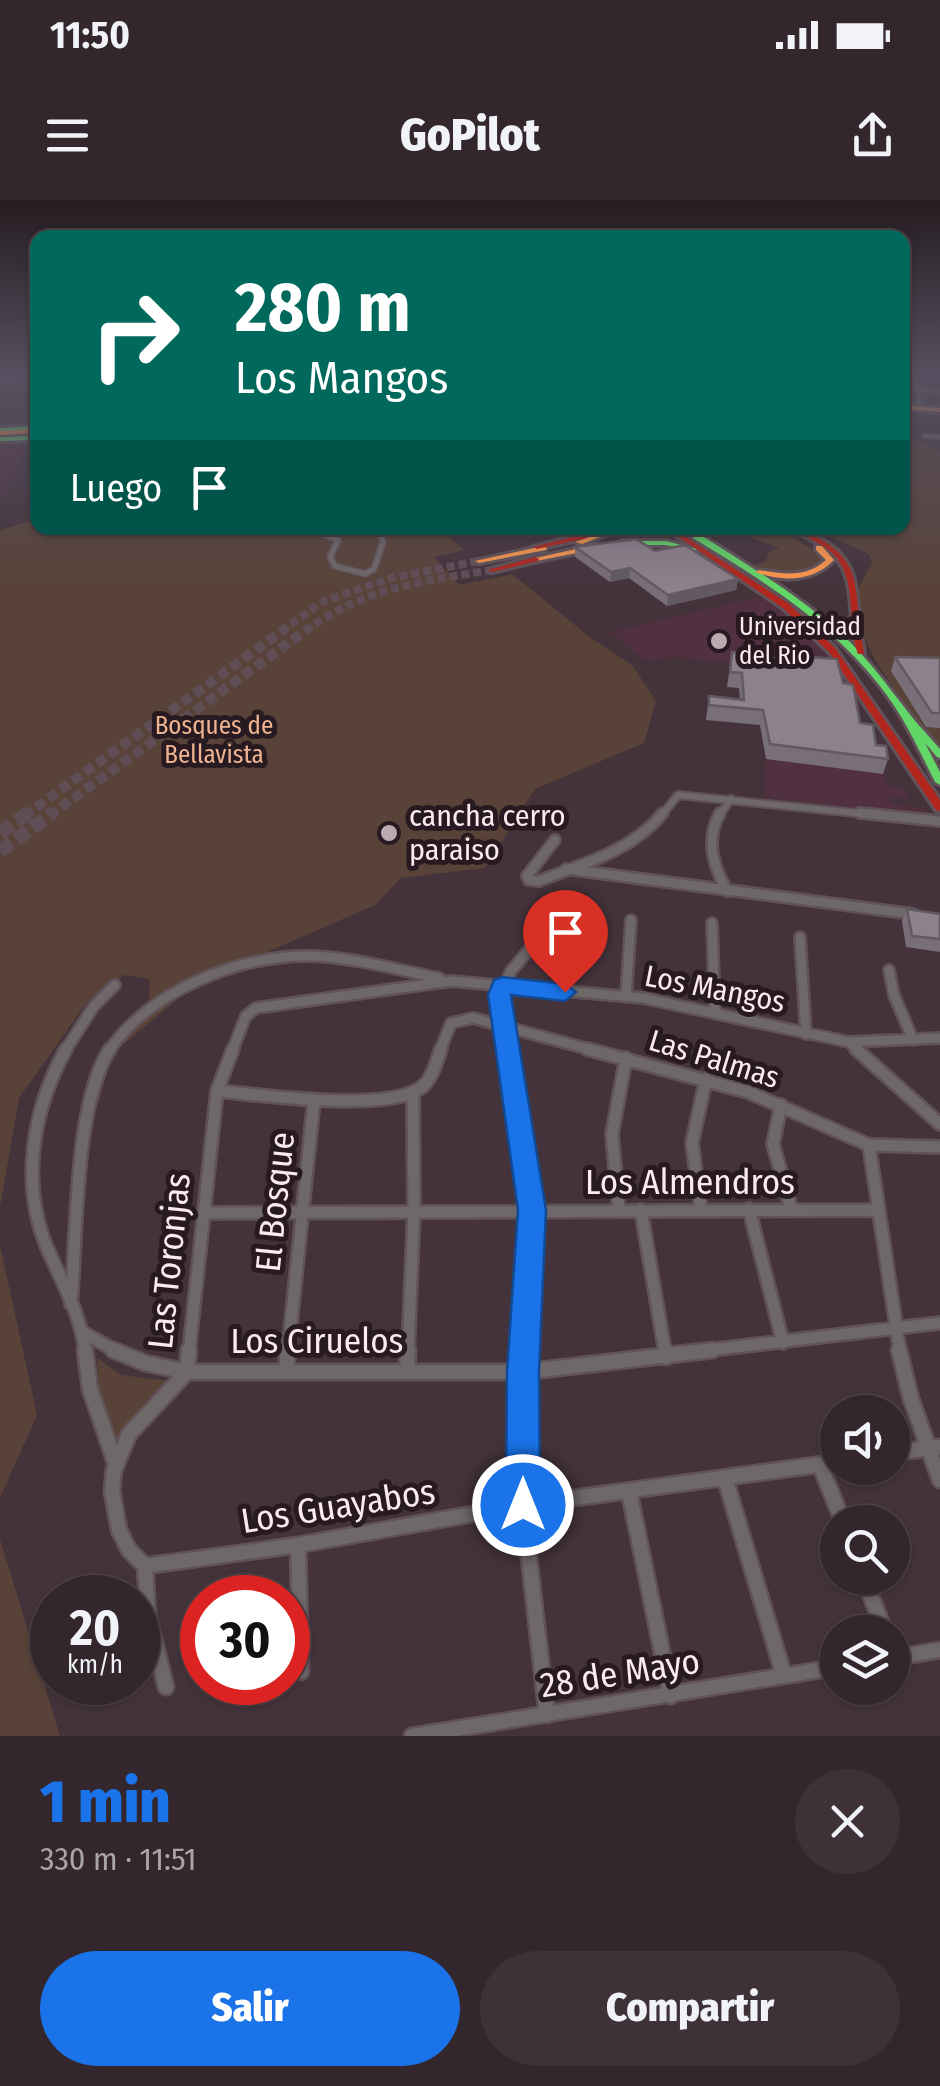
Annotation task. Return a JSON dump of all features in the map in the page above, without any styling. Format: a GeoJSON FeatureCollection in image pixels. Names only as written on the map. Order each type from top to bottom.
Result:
{"type":"FeatureCollection","features":[{"type":"Feature","properties":{"kind":"main road"},"geometry":{"type":"LineString","coordinates":[[492,570],[513,559],[600,535]]}},
{"type":"Feature","properties":{"kind":"main road"},"geometry":{"type":"LineString","coordinates":[[679,535],[786,606],[832,650],[940,808]]}},
{"type":"Feature","properties":{"kind":"main road"},"geometry":{"type":"LineString","coordinates":[[694,535],[807,608],[869,666]]}},
{"type":"Feature","properties":{"kind":"main road"},"geometry":{"type":"LineString","coordinates":[[744,566],[796,576],[827,566],[830,560],[825,553],[797,535]]}},
{"type":"Feature","properties":{"kind":"main road"},"geometry":{"type":"LineString","coordinates":[[805,535],[836,554],[851,573],[852,633],[869,666],[933,756],[940,780]]}},
{"type":"Feature","properties":{"kind":"main road"},"geometry":{"type":"LineString","coordinates":[[479,561],[638,542],[674,544],[709,555]]}},
{"type":"Feature","properties":{"kind":"main road"},"geometry":{"type":"LineString","coordinates":[[925,789],[940,821]]}},
{"type":"Feature","properties":{"kind":"street"},"geometry":{"type":"LineString","coordinates":[[325,535],[338,542],[330,557],[335,566],[366,574],[374,569],[383,542],[380,535]]}},
{"type":"Feature","properties":{"kind":"street"},"geometry":{"type":"LineString","coordinates":[[555,840],[527,876],[534,882],[624,848],[649,830],[678,796],[940,821]]}},
{"type":"Feature","properties":{"kind":"street"},"geometry":{"type":"LineString","coordinates":[[727,891],[712,859],[710,837],[717,817],[730,799]]}},
{"type":"Feature","properties":{"kind":"street"},"geometry":{"type":"LineString","coordinates":[[564,869],[921,915]]}},
{"type":"Feature","properties":{"kind":"street"},"geometry":{"type":"LineString","coordinates":[[547,1715],[523,1505],[523,1372],[532,1210],[503,1026],[502,986],[555,918]]}},
{"type":"Feature","properties":{"kind":"street"},"geometry":{"type":"LineString","coordinates":[[626,997],[631,920]]}},
{"type":"Feature","properties":{"kind":"street"},"geometry":{"type":"LineString","coordinates":[[712,923],[715,1013]]}},
{"type":"Feature","properties":{"kind":"street"},"geometry":{"type":"LineString","coordinates":[[800,937],[806,1034]]}},
{"type":"Feature","properties":{"kind":"street"},"geometry":{"type":"LineString","coordinates":[[71,1304],[91,1112],[101,1070],[108,1051],[142,1014],[164,998],[192,986],[288,956],[312,956],[452,981]]}},
{"type":"Feature","properties":{"kind":"street"},"geometry":{"type":"LineString","coordinates":[[889,970],[894,996],[913,1040]]}},
{"type":"Feature","properties":{"kind":"street","name":"Los Mangos"},"geometry":{"type":"LineString","coordinates":[[271,1004],[452,981],[626,997],[849,1042],[940,1038]]}},
{"type":"Feature","properties":{"kind":"street"},"geometry":{"type":"LineString","coordinates":[[115,985],[85,1012],[65,1046],[41,1107],[33,1152],[32,1194],[36,1218],[82,1332],[91,1391],[114,1459],[110,1494],[116,1525],[132,1557],[146,1566],[148,1615],[166,1687]]}},
{"type":"Feature","properties":{"kind":"street","name":"Las Toronjas"},"geometry":{"type":"LineString","coordinates":[[114,1459],[145,1413],[187,1372],[216,1091],[246,1016],[271,1004]]}},
{"type":"Feature","properties":{"kind":"street","name":"Las Palmas"},"geometry":{"type":"LineString","coordinates":[[413,1094],[428,1082],[451,1023],[473,1018],[706,1079],[781,1104],[869,1145],[940,1147]]}},
{"type":"Feature","properties":{"kind":"street"},"geometry":{"type":"LineString","coordinates":[[849,1042],[940,1124]]}},
{"type":"Feature","properties":{"kind":"street"},"geometry":{"type":"LineString","coordinates":[[619,1210],[608,1153],[609,1131],[626,1058]]}},
{"type":"Feature","properties":{"kind":"street"},"geometry":{"type":"LineString","coordinates":[[700,1209],[692,1144],[706,1079]]}},
{"type":"Feature","properties":{"kind":"street"},"geometry":{"type":"LineString","coordinates":[[216,1091],[314,1100],[413,1094],[414,1210],[407,1371]]}},
{"type":"Feature","properties":{"kind":"street","name":"El Bosque"},"geometry":{"type":"LineString","coordinates":[[286,1371],[314,1100]]}},
{"type":"Feature","properties":{"kind":"street"},"geometry":{"type":"LineString","coordinates":[[781,1104],[773,1144],[791,1208]]}},
{"type":"Feature","properties":{"kind":"street"},"geometry":{"type":"LineString","coordinates":[[869,1145],[894,1329],[940,1480]]}},
{"type":"Feature","properties":{"kind":"street"},"geometry":{"type":"LineString","coordinates":[[641,1210],[666,1357]]}},
{"type":"Feature","properties":{"kind":"street"},"geometry":{"type":"LineString","coordinates":[[749,1210],[783,1343]]}},
{"type":"Feature","properties":{"kind":"street","name":"Los Almendros"},"geometry":{"type":"LineString","coordinates":[[203,1213],[876,1210]]}},
{"type":"Feature","properties":{"kind":"street","name":"Los Ciruelos"},"geometry":{"type":"LineString","coordinates":[[82,1332],[115,1353],[149,1367],[187,1372],[523,1372],[940,1323]]}},
{"type":"Feature","properties":{"kind":"street","name":"Los Guayabos"},"geometry":{"type":"LineString","coordinates":[[146,1566],[298,1546],[523,1505],[820,1464]]}},
{"type":"Feature","properties":{"kind":"street"},"geometry":{"type":"LineString","coordinates":[[725,1478],[784,1676]]}},
{"type":"Feature","properties":{"kind":"street"},"geometry":{"type":"LineString","coordinates":[[630,1491],[671,1696]]}},
{"type":"Feature","properties":{"kind":"street"},"geometry":{"type":"LineString","coordinates":[[298,1546],[298,1575]]}},
{"type":"Feature","properties":{"kind":"street"},"geometry":{"type":"LineString","coordinates":[[910,1654],[940,1650]]}},
{"type":"Feature","properties":{"kind":"street","name":"28 de Mayo"},"geometry":{"type":"LineString","coordinates":[[412,1736],[820,1670]]}},
{"type":"Feature","properties":{"kind":"shaded area"},"geometry":{"type":"Polygon","coordinates":[[[0,446],[27,446],[0,504],[0,446]]]}},
{"type":"Feature","properties":{"kind":"shaded area","name":"Universidad del Rio"},"geometry":{"type":"Polygon","coordinates":[[[760,597],[796,621],[825,649],[837,674],[674,657],[646,661],[610,632],[760,597]]]}},
{"type":"Feature","properties":{"kind":"shaded area"},"geometry":{"type":"Polygon","coordinates":[[[766,759],[883,774],[887,785],[906,789],[910,798],[891,797],[890,804],[925,809],[930,818],[765,797],[766,759]]]}},
{"type":"Feature","properties":{"kind":"green space"},"geometry":{"type":"Polygon","coordinates":[[[910,446],[940,450],[940,748],[882,670],[860,624],[857,602],[872,562],[869,554],[828,535],[910,535],[910,446]]]}},
{"type":"Feature","properties":{"kind":"green space","name":"Bosques de Bellavista"},"geometry":{"type":"Polygon","coordinates":[[[30,521],[30,535],[446,535],[465,550],[434,557],[459,585],[512,574],[587,635],[632,665],[656,701],[644,743],[535,789],[485,868],[401,878],[375,905],[198,982],[113,1053],[70,1199],[101,1053],[149,1000],[150,979],[124,975],[88,1001],[19,1098],[0,1207],[0,530],[30,521]]]}},
{"type":"Feature","properties":{"kind":"green space"},"geometry":{"type":"Polygon","coordinates":[[[743,535],[790,535],[824,558],[810,571],[791,574],[753,565],[766,562],[768,553],[779,548],[743,535]]]}},
{"type":"Feature","properties":{"kind":"green space"},"geometry":{"type":"Polygon","coordinates":[[[0,1245],[37,1415],[0,1498],[0,1245]]]}},
{"type":"Feature","properties":{"kind":"green space"},"geometry":{"type":"Polygon","coordinates":[[[97,1358],[121,1375],[169,1381],[114,1443],[99,1394],[97,1358]]]}},
{"type":"Feature","properties":{"kind":"green space"},"geometry":{"type":"Polygon","coordinates":[[[0,1539],[30,1638],[30,1705],[51,1705],[60,1736],[0,1736],[0,1539]]]}},
{"type":"Feature","properties":{"kind":"building"},"geometry":{"type":"Polygon","coordinates":[[[636,539],[655,551],[685,545],[738,579],[668,595],[630,568],[611,572],[575,547],[636,539]]]}},
{"type":"Feature","properties":{"kind":"building"},"geometry":{"type":"Polygon","coordinates":[[[732,652],[837,659],[843,683],[853,685],[860,723],[873,725],[876,745],[886,746],[888,759],[770,744],[763,710],[709,705],[709,696],[744,700],[742,673],[730,672],[732,652]]]}},
{"type":"Feature","properties":{"kind":"building"},"geometry":{"type":"Polygon","coordinates":[[[895,657],[940,658],[940,713],[932,713],[895,657]]]}},
{"type":"Feature","properties":{"kind":"building"},"geometry":{"type":"Polygon","coordinates":[[[907,909],[940,914],[940,939],[912,936],[907,909]]]}},
{"type":"Feature","properties":{"kind":"tunnel"},"geometry":{"type":"LineString","coordinates":[[281,631],[324,601],[391,578],[479,561]]}},
{"type":"Feature","properties":{"kind":"tunnel"},"geometry":{"type":"LineString","coordinates":[[307,629],[350,605],[394,588],[492,570]]}},
{"type":"Feature","properties":{"kind":"tunnel"},"geometry":{"type":"LineString","coordinates":[[24,816],[285,629]]}},
{"type":"Feature","properties":{"kind":"tunnel"},"geometry":{"type":"LineString","coordinates":[[49,816],[307,629]]}},
{"type":"Feature","properties":{"kind":"tunnel"},"geometry":{"type":"LineString","coordinates":[[0,833],[28,813]]}},
{"type":"Feature","properties":{"kind":"tunnel"},"geometry":{"type":"LineString","coordinates":[[0,851],[53,813]]}},
{"type":"Feature","properties":{"kind":"traffic: fast"},"geometry":{"type":"LineString","coordinates":[[696,536],[774,585],[868,665],[895,700],[940,782]]}},
{"type":"Feature","properties":{"kind":"traffic: fast"},"geometry":{"type":"LineString","coordinates":[[625,543],[666,543],[693,549]]}},
{"type":"Feature","properties":{"kind":"traffic: fast"},"geometry":{"type":"LineString","coordinates":[[906,715],[940,755]]}},
{"type":"Feature","properties":{"kind":"traffic: slow"},"geometry":{"type":"LineString","coordinates":[[579,542],[600,535]]}},
{"type":"Feature","properties":{"kind":"traffic: slow"},"geometry":{"type":"LineString","coordinates":[[526,561],[594,547]]}},
{"type":"Feature","properties":{"kind":"traffic: slow"},"geometry":{"type":"LineString","coordinates":[[479,561],[543,548]]}},
{"type":"Feature","properties":{"kind":"traffic: slow"},"geometry":{"type":"LineString","coordinates":[[759,572],[788,576],[815,572],[830,560],[819,548]]}},
{"type":"Feature","properties":{"kind":"traffic: jam"},"geometry":{"type":"LineString","coordinates":[[679,535],[786,606],[832,650],[940,808]]}},
{"type":"Feature","properties":{"kind":"traffic: jam"},"geometry":{"type":"LineString","coordinates":[[806,535],[836,553],[844,563],[852,587],[861,652]]}},
{"type":"Feature","properties":{"kind":"traffic: jam"},"geometry":{"type":"LineString","coordinates":[[537,547],[584,536]]}},
{"type":"Feature","properties":{"kind":"traffic: jam"},"geometry":{"type":"LineString","coordinates":[[492,570],[535,559]]}},
{"type":"Feature","properties":{"kind":"place","name":"Universidad del Rio"},"geometry":{"type":"Point","coordinates":[719,641]}},
{"type":"Feature","properties":{"kind":"place","name":"cancha cerro paraiso"},"geometry":{"type":"Point","coordinates":[389,833]}},
{"type":"Feature","properties":{"kind":"route"},"geometry":{"type":"LineString","coordinates":[[523,1505],[523,1372],[532,1210],[500,995],[502,986],[565,992]]}}]}
